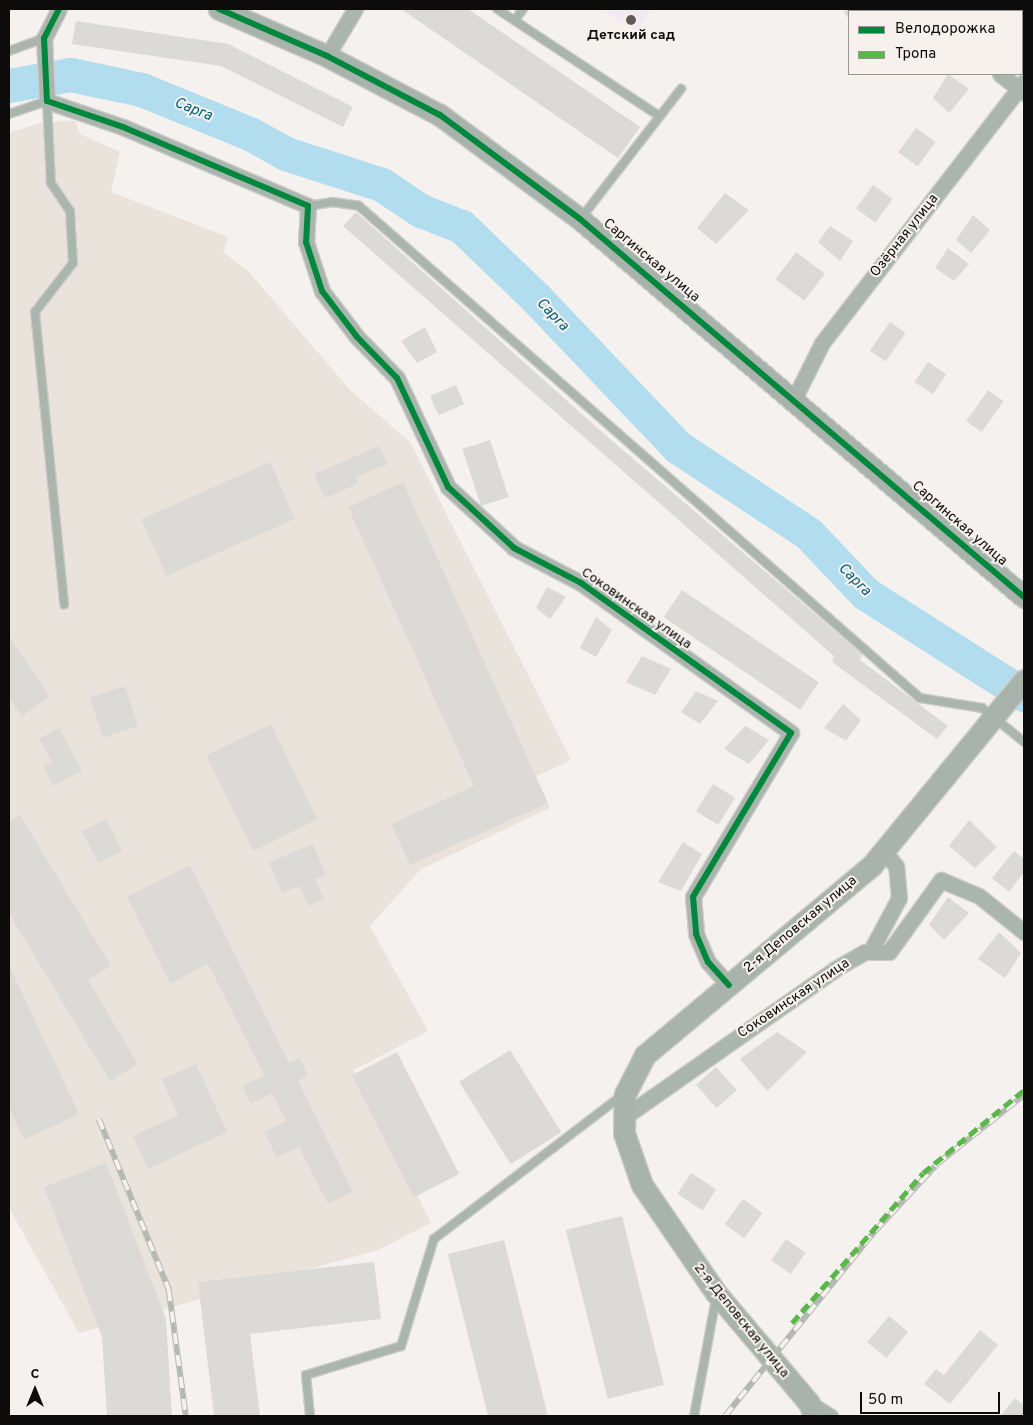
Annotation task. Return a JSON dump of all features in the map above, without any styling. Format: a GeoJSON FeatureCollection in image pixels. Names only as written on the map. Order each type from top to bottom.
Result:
{"type":"FeatureCollection","features":[{"type":"Feature","properties":{"kind":"street"},"geometry":{"type":"LineString","coordinates":[[59,9],[44,38],[47,101],[123,127],[308,206]]}},
{"type":"Feature","properties":{"kind":"street","name":"Саргинская улица"},"geometry":{"type":"LineString","coordinates":[[218,9],[326,56],[440,115],[580,219],[795,397],[1023,599]]}},
{"type":"Feature","properties":{"kind":"street"},"geometry":{"type":"LineString","coordinates":[[326,56],[355,9]]}},
{"type":"Feature","properties":{"kind":"street"},"geometry":{"type":"LineString","coordinates":[[1002,75],[1022,88]]}},
{"type":"Feature","properties":{"kind":"street","name":"Озёрная улица"},"geometry":{"type":"LineString","coordinates":[[795,397],[822,344],[1022,88]]}},
{"type":"Feature","properties":{"kind":"street","name":"Соковинская улица"},"geometry":{"type":"LineString","coordinates":[[308,206],[306,242],[322,291],[357,337],[397,378],[448,488],[514,548],[581,583],[791,734],[693,897],[696,934],[708,962],[729,985]]}},
{"type":"Feature","properties":{"kind":"street","name":"2-я Деповская улица"},"geometry":{"type":"LineString","coordinates":[[812,1410],[716,1294],[642,1186],[624,1132],[625,1094],[645,1055],[884,851],[1024,680]]}},
{"type":"Feature","properties":{"kind":"street"},"geometry":{"type":"LineString","coordinates":[[870,952],[899,898],[896,866],[884,851]]}},
{"type":"Feature","properties":{"kind":"street","name":"Соковинская улица"},"geometry":{"type":"LineString","coordinates":[[624,1117],[835,968],[870,952],[889,952],[940,880],[978,896],[1024,932]]}},
{"type":"Feature","properties":{"kind":"street"},"geometry":{"type":"LineString","coordinates":[[812,1410],[830,1416]]}},
{"type":"Feature","properties":{"kind":"lane"},"geometry":{"type":"LineString","coordinates":[[497,9],[659,116]]}},
{"type":"Feature","properties":{"kind":"lane"},"geometry":{"type":"LineString","coordinates":[[515,20],[523,9]]}},
{"type":"Feature","properties":{"kind":"lane"},"geometry":{"type":"LineString","coordinates":[[9,50],[44,38]]}},
{"type":"Feature","properties":{"kind":"lane"},"geometry":{"type":"LineString","coordinates":[[580,219],[681,89]]}},
{"type":"Feature","properties":{"kind":"lane"},"geometry":{"type":"LineString","coordinates":[[9,114],[47,101],[51,183],[70,211],[73,263],[35,312],[64,604]]}},
{"type":"Feature","properties":{"kind":"lane"},"geometry":{"type":"LineString","coordinates":[[308,206],[332,202],[359,206],[920,698],[999,711],[1024,742]]}},
{"type":"Feature","properties":{"kind":"lane"},"geometry":{"type":"LineString","coordinates":[[310,1416],[306,1376],[401,1346],[434,1239],[625,1094]]}},
{"type":"Feature","properties":{"kind":"lane"},"geometry":{"type":"LineString","coordinates":[[694,1416],[716,1294]]}},
{"type":"Feature","properties":{"kind":"shaded area","name":"Детский сад"},"geometry":{"type":"Polygon","coordinates":[[[601,9],[651,9],[637,31],[601,9]]]}},
{"type":"Feature","properties":{"kind":"shaded area"},"geometry":{"type":"Polygon","coordinates":[[[75,121],[80,134],[120,152],[111,192],[228,237],[223,252],[249,272],[351,391],[410,442],[571,760],[535,777],[550,808],[421,869],[370,926],[428,1031],[354,1070],[431,1223],[378,1250],[79,1333],[9,1208],[9,133],[43,122],[75,121]]]}},
{"type":"Feature","properties":{"kind":"building"},"geometry":{"type":"Polygon","coordinates":[[[401,9],[468,9],[640,127],[618,158],[401,9]]]}},
{"type":"Feature","properties":{"kind":"building"},"geometry":{"type":"Polygon","coordinates":[[[846,9],[870,9],[848,10],[848,17],[844,13],[846,9]]]}},
{"type":"Feature","properties":{"kind":"building"},"geometry":{"type":"Polygon","coordinates":[[[76,21],[228,44],[353,107],[343,127],[221,66],[72,44],[76,21]]]}},
{"type":"Feature","properties":{"kind":"building"},"geometry":{"type":"Polygon","coordinates":[[[947,75],[969,89],[949,113],[933,98],[947,75]]]}},
{"type":"Feature","properties":{"kind":"building"},"geometry":{"type":"Polygon","coordinates":[[[916,128],[935,142],[918,166],[898,152],[916,128]]]}},
{"type":"Feature","properties":{"kind":"building"},"geometry":{"type":"Polygon","coordinates":[[[873,185],[892,199],[875,223],[856,208],[873,185]]]}},
{"type":"Feature","properties":{"kind":"building"},"geometry":{"type":"Polygon","coordinates":[[[725,193],[749,210],[716,244],[697,228],[725,193]]]}},
{"type":"Feature","properties":{"kind":"building"},"geometry":{"type":"Polygon","coordinates":[[[356,212],[603,433],[862,654],[860,660],[948,726],[937,739],[832,662],[834,656],[343,226],[356,212]]]}},
{"type":"Feature","properties":{"kind":"building"},"geometry":{"type":"Polygon","coordinates":[[[973,215],[990,230],[971,253],[956,240],[973,215]]]}},
{"type":"Feature","properties":{"kind":"building"},"geometry":{"type":"Polygon","coordinates":[[[830,226],[853,241],[840,261],[818,242],[830,226]]]}},
{"type":"Feature","properties":{"kind":"building"},"geometry":{"type":"Polygon","coordinates":[[[948,248],[969,264],[954,281],[935,268],[948,248]]]}},
{"type":"Feature","properties":{"kind":"building"},"geometry":{"type":"Polygon","coordinates":[[[796,252],[825,274],[804,301],[776,279],[796,252]]]}},
{"type":"Feature","properties":{"kind":"building"},"geometry":{"type":"Polygon","coordinates":[[[890,322],[906,333],[885,362],[870,351],[890,322]]]}},
{"type":"Feature","properties":{"kind":"building"},"geometry":{"type":"Polygon","coordinates":[[[425,327],[437,352],[417,363],[401,341],[425,327]]]}},
{"type":"Feature","properties":{"kind":"building"},"geometry":{"type":"Polygon","coordinates":[[[928,362],[946,374],[933,394],[915,382],[928,362]]]}},
{"type":"Feature","properties":{"kind":"building"},"geometry":{"type":"Polygon","coordinates":[[[456,385],[464,404],[438,415],[430,396],[456,385]]]}},
{"type":"Feature","properties":{"kind":"building"},"geometry":{"type":"Polygon","coordinates":[[[988,390],[1004,401],[982,432],[966,421],[988,390]]]}},
{"type":"Feature","properties":{"kind":"building"},"geometry":{"type":"Polygon","coordinates":[[[490,440],[509,497],[481,506],[462,449],[490,440]]]}},
{"type":"Feature","properties":{"kind":"building"},"geometry":{"type":"Polygon","coordinates":[[[379,446],[387,464],[356,477],[359,483],[325,498],[314,474],[379,446]]]}},
{"type":"Feature","properties":{"kind":"building"},"geometry":{"type":"Polygon","coordinates":[[[270,462],[295,519],[166,576],[141,519],[270,462]]]}},
{"type":"Feature","properties":{"kind":"building"},"geometry":{"type":"Polygon","coordinates":[[[403,482],[548,803],[410,865],[391,824],[474,786],[348,507],[403,482]]]}},
{"type":"Feature","properties":{"kind":"building"},"geometry":{"type":"Polygon","coordinates":[[[547,587],[566,597],[550,619],[536,608],[547,587]]]}},
{"type":"Feature","properties":{"kind":"building"},"geometry":{"type":"Polygon","coordinates":[[[682,590],[819,682],[800,710],[664,617],[682,590]]]}},
{"type":"Feature","properties":{"kind":"building"},"geometry":{"type":"Polygon","coordinates":[[[596,617],[612,630],[596,657],[580,648],[596,617]]]}},
{"type":"Feature","properties":{"kind":"building"},"geometry":{"type":"Polygon","coordinates":[[[9,637],[50,696],[22,716],[9,698],[9,637]]]}},
{"type":"Feature","properties":{"kind":"building"},"geometry":{"type":"Polygon","coordinates":[[[642,656],[671,669],[655,695],[626,682],[642,656]]]}},
{"type":"Feature","properties":{"kind":"building"},"geometry":{"type":"Polygon","coordinates":[[[125,686],[138,726],[103,737],[90,697],[125,686]]]}},
{"type":"Feature","properties":{"kind":"building"},"geometry":{"type":"Polygon","coordinates":[[[696,691],[718,701],[700,724],[681,712],[696,691]]]}},
{"type":"Feature","properties":{"kind":"building"},"geometry":{"type":"Polygon","coordinates":[[[843,704],[861,720],[846,741],[824,728],[843,704]]]}},
{"type":"Feature","properties":{"kind":"building"},"geometry":{"type":"Polygon","coordinates":[[[271,724],[317,819],[253,851],[206,756],[271,724]]]}},
{"type":"Feature","properties":{"kind":"building"},"geometry":{"type":"Polygon","coordinates":[[[745,726],[769,740],[749,764],[724,749],[745,726]]]}},
{"type":"Feature","properties":{"kind":"building"},"geometry":{"type":"Polygon","coordinates":[[[59,728],[82,771],[53,786],[43,767],[52,762],[39,739],[59,728]]]}},
{"type":"Feature","properties":{"kind":"building"},"geometry":{"type":"Polygon","coordinates":[[[713,784],[735,798],[718,825],[696,811],[713,784]]]}},
{"type":"Feature","properties":{"kind":"building"},"geometry":{"type":"Polygon","coordinates":[[[20,815],[111,966],[88,980],[138,1064],[110,1081],[9,913],[9,822],[20,815]]]}},
{"type":"Feature","properties":{"kind":"building"},"geometry":{"type":"Polygon","coordinates":[[[106,819],[122,851],[98,863],[82,831],[106,819]]]}},
{"type":"Feature","properties":{"kind":"building"},"geometry":{"type":"Polygon","coordinates":[[[969,820],[997,847],[975,868],[949,846],[969,820]]]}},
{"type":"Feature","properties":{"kind":"building"},"geometry":{"type":"Polygon","coordinates":[[[683,842],[702,854],[681,891],[658,882],[683,842]]]}},
{"type":"Feature","properties":{"kind":"building"},"geometry":{"type":"Polygon","coordinates":[[[313,844],[326,875],[315,879],[324,899],[308,906],[300,886],[282,893],[269,862],[313,844]]]}},
{"type":"Feature","properties":{"kind":"building"},"geometry":{"type":"Polygon","coordinates":[[[1014,851],[1024,859],[1024,872],[1009,892],[992,878],[1014,851]]]}},
{"type":"Feature","properties":{"kind":"building"},"geometry":{"type":"Polygon","coordinates":[[[190,865],[289,1063],[299,1058],[308,1075],[298,1081],[353,1192],[328,1204],[299,1147],[277,1158],[264,1132],[286,1121],[272,1093],[251,1104],[242,1086],[264,1075],[208,964],[170,984],[127,897],[190,865]]]}},
{"type":"Feature","properties":{"kind":"building"},"geometry":{"type":"Polygon","coordinates":[[[948,897],[969,913],[944,940],[929,925],[948,897]]]}},
{"type":"Feature","properties":{"kind":"building"},"geometry":{"type":"Polygon","coordinates":[[[999,932],[1021,953],[1005,978],[978,959],[999,932]]]}},
{"type":"Feature","properties":{"kind":"building"},"geometry":{"type":"Polygon","coordinates":[[[9,965],[79,1114],[24,1140],[9,1107],[9,965]]]}},
{"type":"Feature","properties":{"kind":"building"},"geometry":{"type":"Polygon","coordinates":[[[777,1032],[807,1052],[767,1091],[740,1059],[777,1032]]]}},
{"type":"Feature","properties":{"kind":"building"},"geometry":{"type":"Polygon","coordinates":[[[510,1050],[561,1132],[511,1164],[459,1082],[510,1050]]]}},
{"type":"Feature","properties":{"kind":"building"},"geometry":{"type":"Polygon","coordinates":[[[397,1052],[459,1174],[414,1197],[352,1075],[397,1052]]]}},
{"type":"Feature","properties":{"kind":"building"},"geometry":{"type":"Polygon","coordinates":[[[196,1064],[227,1132],[148,1169],[133,1136],[178,1115],[162,1079],[196,1064]]]}},
{"type":"Feature","properties":{"kind":"building"},"geometry":{"type":"Polygon","coordinates":[[[716,1067],[737,1090],[717,1108],[696,1085],[716,1067]]]}},
{"type":"Feature","properties":{"kind":"building"},"geometry":{"type":"Polygon","coordinates":[[[106,1163],[166,1319],[172,1416],[107,1416],[102,1337],[44,1187],[106,1163]]]}},
{"type":"Feature","properties":{"kind":"building"},"geometry":{"type":"Polygon","coordinates":[[[691,1173],[716,1189],[703,1210],[677,1194],[691,1173]]]}},
{"type":"Feature","properties":{"kind":"building"},"geometry":{"type":"Polygon","coordinates":[[[743,1199],[762,1213],[744,1238],[725,1224],[743,1199]]]}},
{"type":"Feature","properties":{"kind":"building"},"geometry":{"type":"Polygon","coordinates":[[[622,1216],[664,1385],[608,1399],[566,1230],[622,1216]]]}},
{"type":"Feature","properties":{"kind":"building"},"geometry":{"type":"Polygon","coordinates":[[[786,1239],[806,1253],[791,1274],[771,1260],[786,1239]]]}},
{"type":"Feature","properties":{"kind":"building"},"geometry":{"type":"Polygon","coordinates":[[[504,1240],[548,1416],[488,1416],[448,1254],[504,1240]]]}},
{"type":"Feature","properties":{"kind":"building"},"geometry":{"type":"Polygon","coordinates":[[[374,1262],[381,1319],[250,1334],[260,1416],[214,1416],[198,1282],[374,1262]]]}},
{"type":"Feature","properties":{"kind":"building"},"geometry":{"type":"Polygon","coordinates":[[[889,1316],[908,1332],[886,1358],[867,1342],[889,1316]]]}},
{"type":"Feature","properties":{"kind":"building"},"geometry":{"type":"Polygon","coordinates":[[[980,1330],[998,1345],[950,1404],[924,1384],[936,1369],[944,1375],[980,1330]]]}},
{"type":"Feature","properties":{"kind":"building"},"geometry":{"type":"Polygon","coordinates":[[[1015,1398],[1024,1406],[1024,1416],[1000,1416],[1015,1398]]]}},
{"type":"Feature","properties":{"kind":"waterway","name":"Сарга"},"geometry":{"type":"LineString","coordinates":[[9,86],[71,75],[142,90],[252,135],[286,154],[382,185],[421,211],[462,227],[536,298],[679,448],[809,534],[866,594],[1024,695]]}},
{"type":"Feature","properties":{"kind":"railway"},"geometry":{"type":"LineString","coordinates":[[725,1416],[875,1231],[937,1164],[1024,1095]]}},
{"type":"Feature","properties":{"kind":"railway"},"geometry":{"type":"LineString","coordinates":[[99,1119],[169,1290],[186,1416]]}},
{"type":"Feature","properties":{"kind":"marked path"},"geometry":{"type":"LineString","coordinates":[[792,1323],[923,1173],[1024,1090]]}},
{"type":"Feature","properties":{"kind":"cycle path"},"geometry":{"type":"LineString","coordinates":[[59,9],[44,38],[47,101],[123,127],[308,206],[306,242],[322,291],[357,337],[397,378],[448,487],[514,548],[581,583],[791,733],[693,897],[696,934],[708,962],[729,985]]}},
{"type":"Feature","properties":{"kind":"cycle path"},"geometry":{"type":"LineString","coordinates":[[219,9],[327,56],[440,115],[580,219],[1024,597]]}},
{"type":"Feature","properties":{"kind":"place","name":"Детский сад"},"geometry":{"type":"Point","coordinates":[631,20]}}]}
